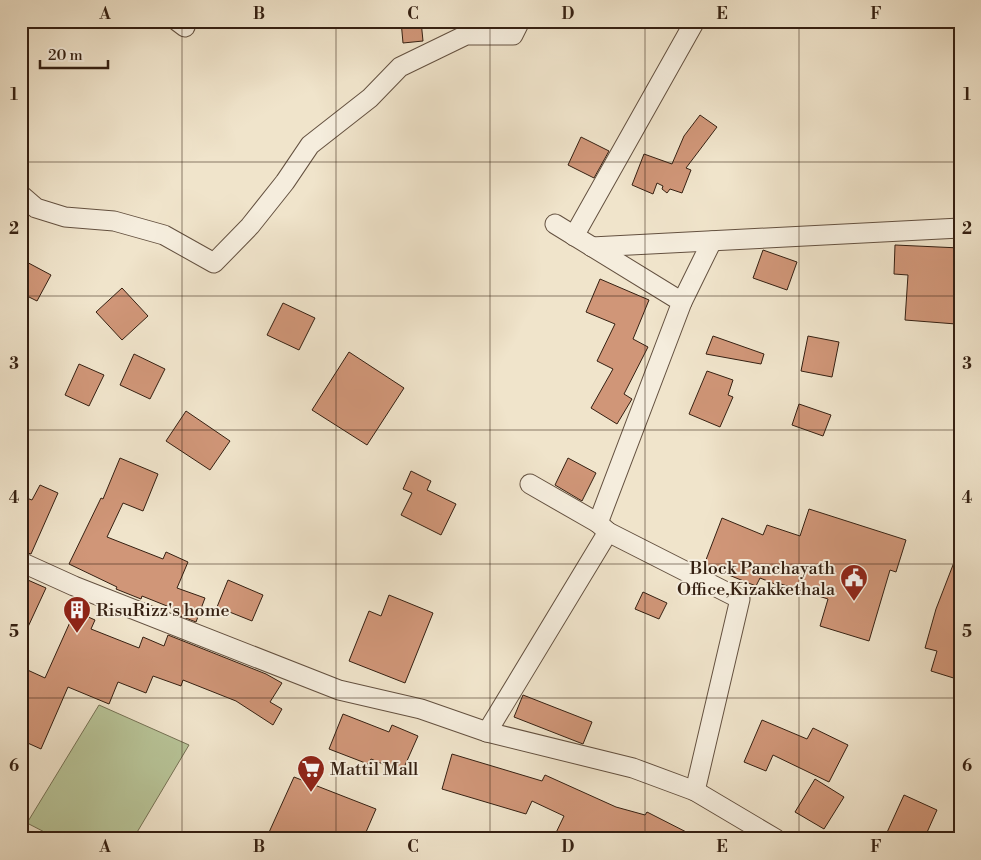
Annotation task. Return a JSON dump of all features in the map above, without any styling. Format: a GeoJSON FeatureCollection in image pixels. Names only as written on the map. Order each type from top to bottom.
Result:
{"type":"FeatureCollection","features":[{"type":"Feature","properties":{"kind":"street"},"geometry":{"type":"LineString","coordinates":[[21,195],[36,208],[65,216],[114,221],[164,235],[214,263],[250,226],[285,182],[310,145],[370,98],[400,67],[466,35],[513,35],[520,21]]}},
{"type":"Feature","properties":{"kind":"street"},"geometry":{"type":"LineString","coordinates":[[574,236],[694,21]]}},
{"type":"Feature","properties":{"kind":"street"},"geometry":{"type":"LineString","coordinates":[[555,224],[682,302]]}},
{"type":"Feature","properties":{"kind":"street"},"geometry":{"type":"LineString","coordinates":[[592,246],[960,228]]}},
{"type":"Feature","properties":{"kind":"street"},"geometry":{"type":"LineString","coordinates":[[487,732],[603,528],[682,302],[712,240]]}},
{"type":"Feature","properties":{"kind":"street"},"geometry":{"type":"LineString","coordinates":[[530,484],[603,528],[740,599],[696,791]]}},
{"type":"Feature","properties":{"kind":"street"},"geometry":{"type":"LineString","coordinates":[[21,562],[74,586],[339,690],[421,709],[487,732],[633,768],[696,791],[776,839]]}},
{"type":"Feature","properties":{"kind":"green space"},"geometry":{"type":"Polygon","coordinates":[[[99,705],[189,745],[133,839],[58,839],[27,823],[99,705]]]}},
{"type":"Feature","properties":{"kind":"building"},"geometry":{"type":"Polygon","coordinates":[[[401,21],[421,21],[423,41],[403,43],[401,21]]]}},
{"type":"Feature","properties":{"kind":"building"},"geometry":{"type":"Polygon","coordinates":[[[700,115],[717,127],[686,168],[691,170],[682,193],[670,189],[667,193],[662,189],[663,186],[657,183],[653,194],[632,185],[644,154],[672,164],[684,136],[700,115]]]}},
{"type":"Feature","properties":{"kind":"building"},"geometry":{"type":"Polygon","coordinates":[[[581,137],[609,151],[594,178],[568,165],[581,137]]]}},
{"type":"Feature","properties":{"kind":"building"},"geometry":{"type":"Polygon","coordinates":[[[895,245],[960,248],[956,324],[905,320],[908,275],[894,274],[895,245]]]}},
{"type":"Feature","properties":{"kind":"building"},"geometry":{"type":"Polygon","coordinates":[[[763,250],[797,262],[787,290],[753,278],[763,250]]]}},
{"type":"Feature","properties":{"kind":"building"},"geometry":{"type":"Polygon","coordinates":[[[21,259],[51,275],[37,301],[21,293],[21,259]]]}},
{"type":"Feature","properties":{"kind":"building"},"geometry":{"type":"Polygon","coordinates":[[[600,279],[649,300],[633,339],[648,347],[624,394],[632,399],[617,424],[591,408],[613,369],[597,361],[615,324],[586,312],[600,279]]]}},
{"type":"Feature","properties":{"kind":"building"},"geometry":{"type":"Polygon","coordinates":[[[122,288],[148,316],[122,340],[96,312],[122,288]]]}},
{"type":"Feature","properties":{"kind":"building"},"geometry":{"type":"Polygon","coordinates":[[[283,303],[315,318],[299,350],[267,335],[283,303]]]}},
{"type":"Feature","properties":{"kind":"building"},"geometry":{"type":"Polygon","coordinates":[[[713,336],[764,354],[761,364],[706,354],[713,336]]]}},
{"type":"Feature","properties":{"kind":"building"},"geometry":{"type":"Polygon","coordinates":[[[808,336],[839,342],[832,377],[801,371],[808,336]]]}},
{"type":"Feature","properties":{"kind":"building"},"geometry":{"type":"Polygon","coordinates":[[[349,352],[404,388],[367,445],[312,410],[349,352]]]}},
{"type":"Feature","properties":{"kind":"building"},"geometry":{"type":"Polygon","coordinates":[[[134,354],[165,369],[150,399],[120,385],[134,354]]]}},
{"type":"Feature","properties":{"kind":"building"},"geometry":{"type":"Polygon","coordinates":[[[79,364],[104,375],[89,406],[65,395],[79,364]]]}},
{"type":"Feature","properties":{"kind":"building"},"geometry":{"type":"Polygon","coordinates":[[[707,371],[733,380],[728,395],[733,397],[720,427],[689,414],[707,371]]]}},
{"type":"Feature","properties":{"kind":"building"},"geometry":{"type":"Polygon","coordinates":[[[799,404],[831,415],[823,436],[792,425],[799,404]]]}},
{"type":"Feature","properties":{"kind":"building"},"geometry":{"type":"Polygon","coordinates":[[[186,411],[230,441],[210,470],[166,441],[186,411]]]}},
{"type":"Feature","properties":{"kind":"building"},"geometry":{"type":"Polygon","coordinates":[[[120,458],[158,474],[143,511],[123,503],[107,537],[163,559],[166,552],[188,562],[177,588],[205,598],[196,622],[175,614],[177,610],[142,596],[141,599],[116,589],[117,587],[69,564],[101,498],[103,499],[120,458]]]}},
{"type":"Feature","properties":{"kind":"building"},"geometry":{"type":"Polygon","coordinates":[[[568,458],[596,473],[582,501],[555,485],[568,458]]]}},
{"type":"Feature","properties":{"kind":"building"},"geometry":{"type":"Polygon","coordinates":[[[411,471],[431,481],[427,490],[456,504],[441,535],[401,515],[412,493],[403,489],[411,471]]]}},
{"type":"Feature","properties":{"kind":"building"},"geometry":{"type":"Polygon","coordinates":[[[40,485],[58,493],[31,554],[21,551],[21,496],[32,500],[40,485]]]}},
{"type":"Feature","properties":{"kind":"building"},"geometry":{"type":"Polygon","coordinates":[[[809,509],[906,540],[896,572],[890,570],[869,641],[820,626],[828,599],[781,584],[780,586],[760,578],[756,586],[704,565],[722,518],[763,535],[767,525],[800,536],[809,509]]]}},
{"type":"Feature","properties":{"kind":"building"},"geometry":{"type":"Polygon","coordinates":[[[958,552],[960,552],[960,680],[931,671],[937,651],[925,648],[936,609],[958,552]]]}},
{"type":"Feature","properties":{"kind":"building"},"geometry":{"type":"Polygon","coordinates":[[[21,577],[46,588],[21,642],[21,577]]]}},
{"type":"Feature","properties":{"kind":"building"},"geometry":{"type":"Polygon","coordinates":[[[228,580],[263,595],[252,621],[217,607],[228,580]]]}},
{"type":"Feature","properties":{"kind":"building"},"geometry":{"type":"Polygon","coordinates":[[[643,592],[667,603],[659,619],[635,609],[643,592]]]}},
{"type":"Feature","properties":{"kind":"building"},"geometry":{"type":"Polygon","coordinates":[[[389,595],[433,613],[405,683],[349,661],[369,611],[381,616],[389,595]]]}},
{"type":"Feature","properties":{"kind":"building"},"geometry":{"type":"Polygon","coordinates":[[[75,611],[95,620],[91,629],[139,648],[143,637],[164,646],[168,635],[266,674],[282,683],[270,702],[282,709],[273,725],[236,701],[183,680],[181,686],[153,676],[146,693],[118,682],[109,704],[68,687],[41,749],[21,740],[21,667],[45,678],[75,611]]]}},
{"type":"Feature","properties":{"kind":"building"},"geometry":{"type":"Polygon","coordinates":[[[523,695],[592,722],[583,744],[514,717],[523,695]]]}},
{"type":"Feature","properties":{"kind":"building"},"geometry":{"type":"Polygon","coordinates":[[[343,714],[389,732],[392,725],[418,736],[402,772],[371,759],[368,764],[329,749],[343,714]]]}},
{"type":"Feature","properties":{"kind":"building"},"geometry":{"type":"Polygon","coordinates":[[[762,720],[807,739],[813,728],[848,745],[829,782],[773,755],[766,771],[744,762],[762,720]]]}},
{"type":"Feature","properties":{"kind":"building"},"geometry":{"type":"Polygon","coordinates":[[[452,754],[542,781],[545,775],[616,807],[645,815],[647,812],[700,839],[553,839],[564,816],[532,801],[526,814],[442,789],[452,754]]]}},
{"type":"Feature","properties":{"kind":"building","name":"Mattil Mall"},"geometry":{"type":"Polygon","coordinates":[[[294,777],[376,809],[363,839],[266,839],[294,777]]]}},
{"type":"Feature","properties":{"kind":"building"},"geometry":{"type":"Polygon","coordinates":[[[815,779],[844,797],[824,829],[795,812],[815,779]]]}},
{"type":"Feature","properties":{"kind":"building"},"geometry":{"type":"Polygon","coordinates":[[[904,795],[937,810],[924,839],[884,839],[904,795]]]}},
{"type":"Feature","properties":{"kind":"place","name":"Block Panchayath Office,Kizakkethala"},"geometry":{"type":"Point","coordinates":[854,602]}},
{"type":"Feature","properties":{"kind":"place","name":"RisuRizz's home"},"geometry":{"type":"Point","coordinates":[77,634]}},
{"type":"Feature","properties":{"kind":"place","name":"Mattil Mall"},"geometry":{"type":"Point","coordinates":[311,793]}}]}
